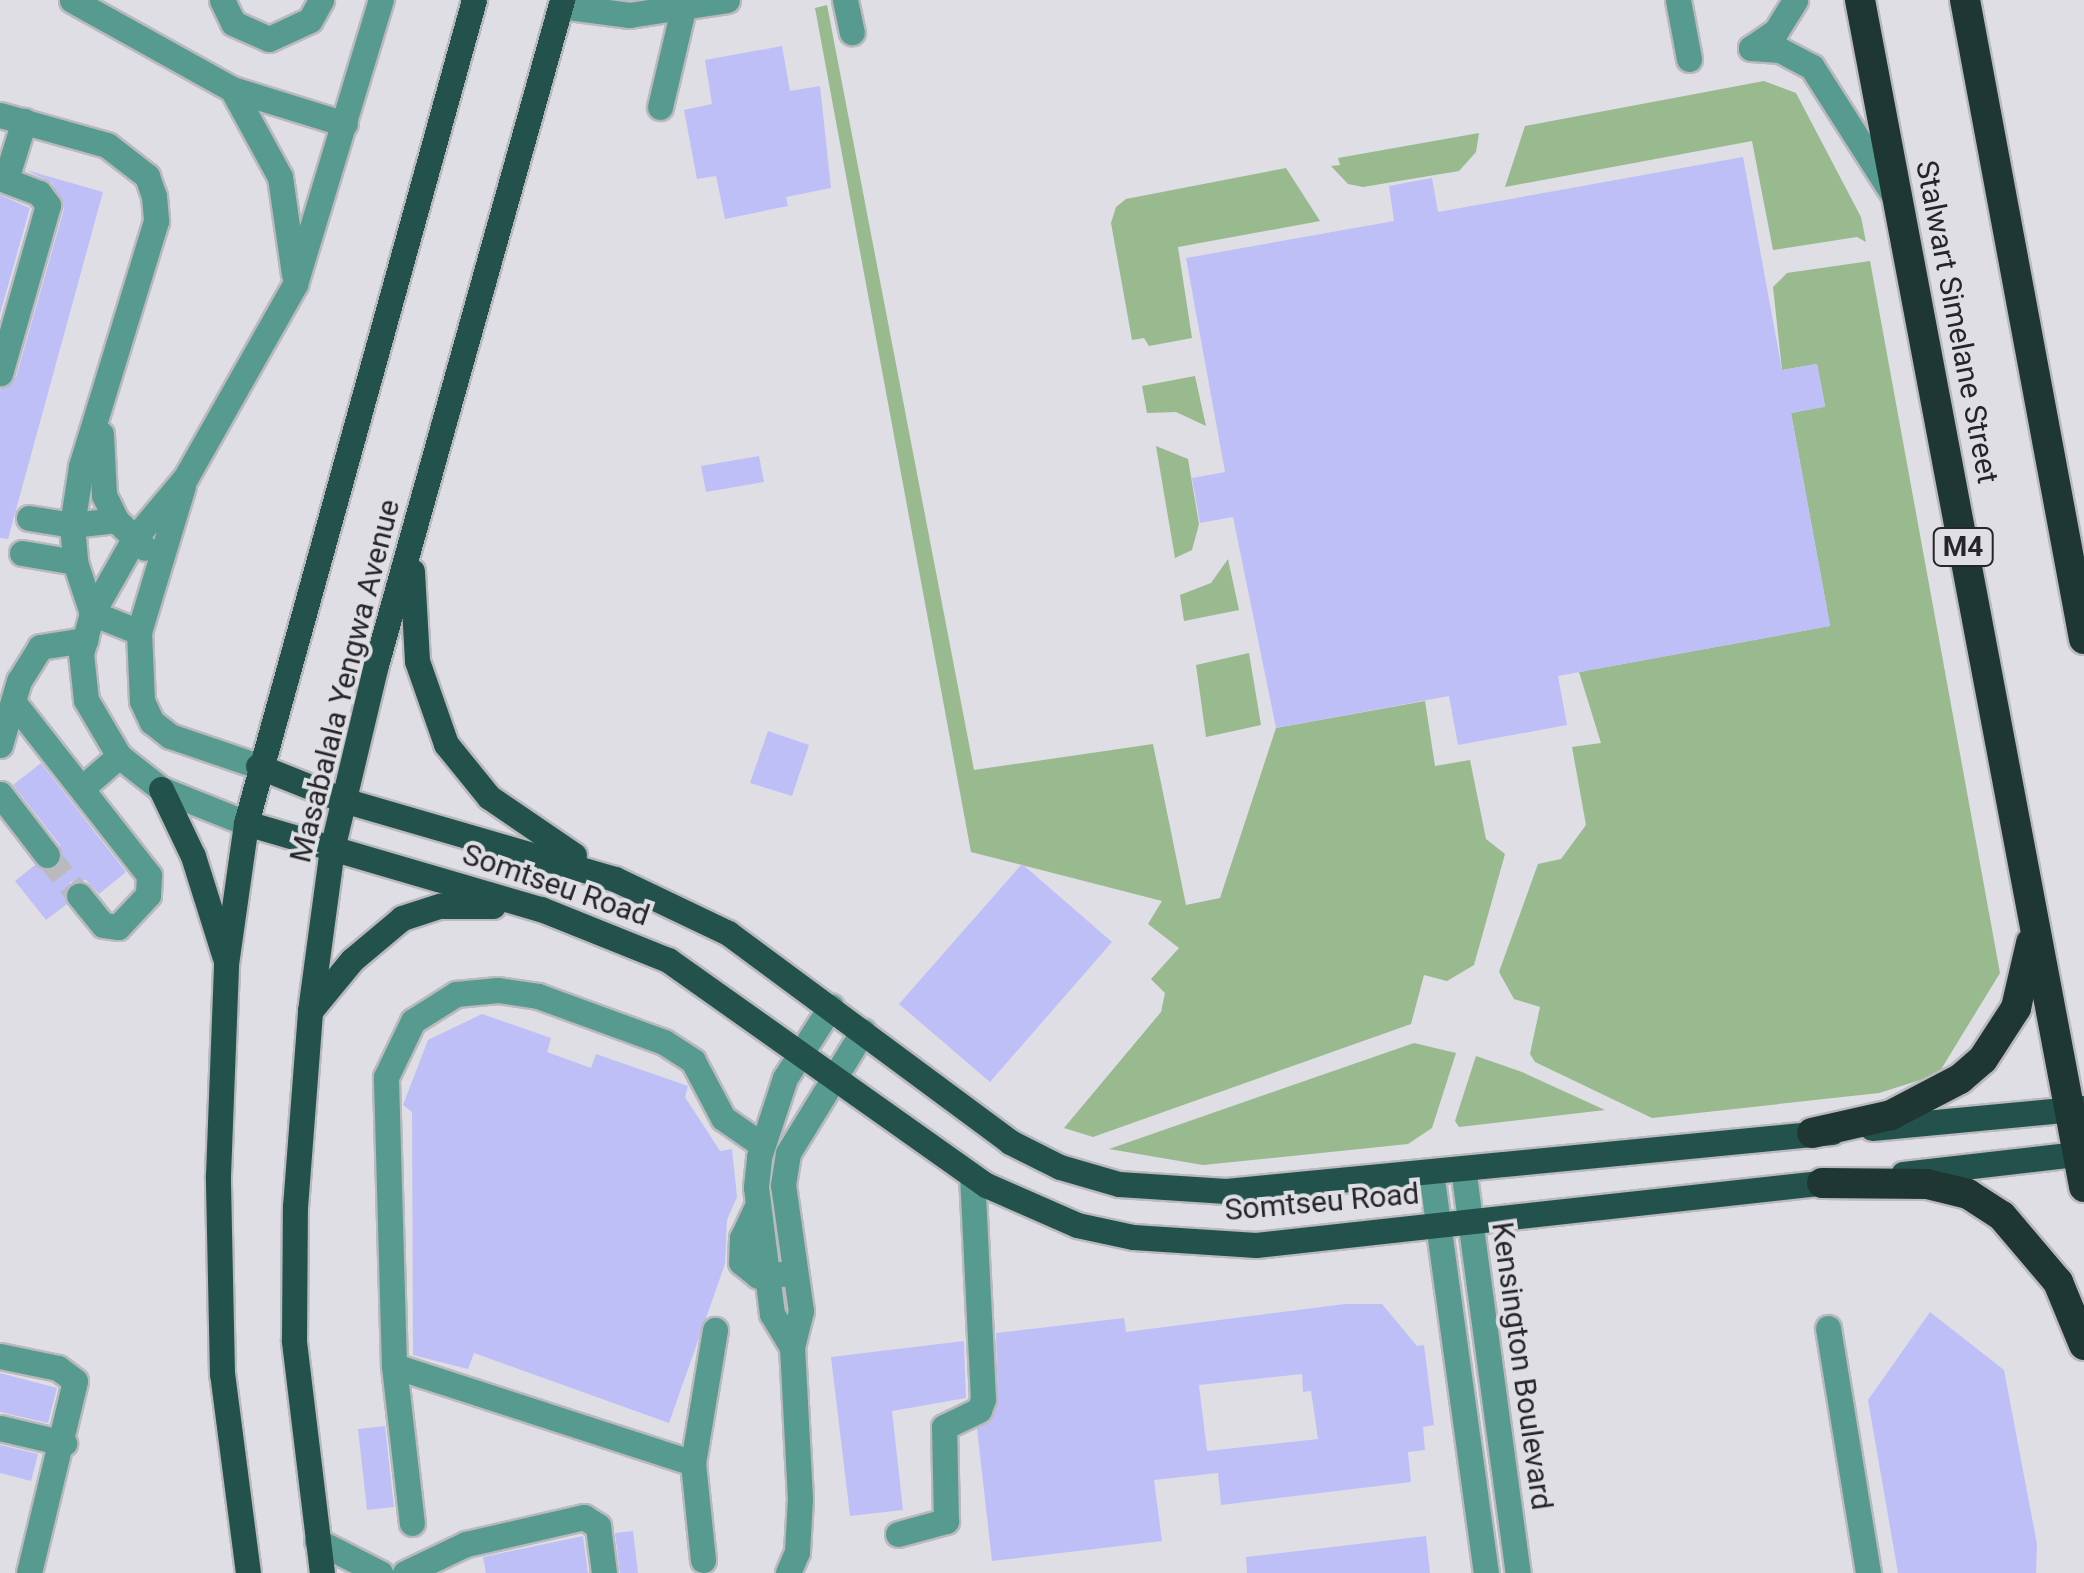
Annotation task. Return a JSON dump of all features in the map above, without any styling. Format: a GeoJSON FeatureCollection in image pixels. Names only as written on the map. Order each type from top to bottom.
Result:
{"type":"FeatureCollection","features":[{"type":"Feature","properties":{"kind":"highway","name":"Stalwart Simelane Street"},"geometry":{"type":"LineString","coordinates":[[1860,0],[2034,927],[2076,1109],[2084,1187]]}},
{"type":"Feature","properties":{"kind":"highway"},"geometry":{"type":"LineString","coordinates":[[1965,0],[2084,640]]}},
{"type":"Feature","properties":{"kind":"highway"},"geometry":{"type":"LineString","coordinates":[[1812,1134],[1891,1115],[1944,1089],[1983,1059],[2016,1008],[2034,927]]}},
{"type":"Feature","properties":{"kind":"highway"},"geometry":{"type":"LineString","coordinates":[[1822,1183],[1928,1184],[1990,1208],[2032,1246],[2058,1282],[2084,1346]]}},
{"type":"Feature","properties":{"kind":"main road","name":"Masabalala Yengwa Avenue"},"geometry":{"type":"LineString","coordinates":[[248,1573],[222,1374],[218,1175],[226,964],[246,823],[258,766],[474,0]]}},
{"type":"Feature","properties":{"kind":"main road","name":"Masabalala Yengwa Avenue"},"geometry":{"type":"LineString","coordinates":[[322,1573],[294,1340],[296,1206],[310,1011],[332,849],[561,3]]}},
{"type":"Feature","properties":{"kind":"main road"},"geometry":{"type":"LineString","coordinates":[[411,546],[417,661],[446,744],[512,815],[615,878]]}},
{"type":"Feature","properties":{"kind":"main road","name":"Somtseu Road"},"geometry":{"type":"LineString","coordinates":[[258,766],[343,800],[615,878],[728,933],[1010,1142],[1060,1167],[1120,1184],[1226,1192],[2076,1109]]}},
{"type":"Feature","properties":{"kind":"main road"},"geometry":{"type":"LineString","coordinates":[[161,789],[194,856],[226,964]]}},
{"type":"Feature","properties":{"kind":"main road","name":"Somtseu Road"},"geometry":{"type":"LineString","coordinates":[[246,823],[596,928],[668,960],[972,1176],[1077,1225],[1132,1237],[1256,1246],[2080,1153]]}},
{"type":"Feature","properties":{"kind":"main road"},"geometry":{"type":"LineString","coordinates":[[310,1011],[378,934],[422,911],[490,906],[596,928]]}},
{"type":"Feature","properties":{"kind":"street"},"geometry":{"type":"LineString","coordinates":[[72,0],[232,89],[345,124]]}},
{"type":"Feature","properties":{"kind":"street"},"geometry":{"type":"LineString","coordinates":[[222,0],[229,19],[245,32],[283,38],[310,20],[321,0]]}},
{"type":"Feature","properties":{"kind":"street"},"geometry":{"type":"LineString","coordinates":[[246,823],[161,789],[118,756],[86,700],[85,640],[92,613],[134,539],[186,477],[295,284],[381,0]]}},
{"type":"Feature","properties":{"kind":"street"},"geometry":{"type":"LineString","coordinates":[[561,3],[629,15],[727,0]]}},
{"type":"Feature","properties":{"kind":"street"},"geometry":{"type":"LineString","coordinates":[[845,0],[852,32]]}},
{"type":"Feature","properties":{"kind":"street"},"geometry":{"type":"LineString","coordinates":[[1678,0],[1690,59]]}},
{"type":"Feature","properties":{"kind":"street"},"geometry":{"type":"LineString","coordinates":[[1795,0],[1776,31],[1751,48],[1780,50],[1812,67],[1899,202]]}},
{"type":"Feature","properties":{"kind":"street"},"geometry":{"type":"LineString","coordinates":[[660,107],[684,4]]}},
{"type":"Feature","properties":{"kind":"street"},"geometry":{"type":"LineString","coordinates":[[232,89],[280,177],[295,284]]}},
{"type":"Feature","properties":{"kind":"street"},"geometry":{"type":"LineString","coordinates":[[0,373],[48,205],[39,193],[3,178],[12,118],[125,156],[147,176],[154,196],[156,221],[102,411],[81,467],[72,525],[75,562],[92,613],[139,632]]}},
{"type":"Feature","properties":{"kind":"street"},"geometry":{"type":"LineString","coordinates":[[102,411],[102,483],[116,520],[160,561]]}},
{"type":"Feature","properties":{"kind":"street"},"geometry":{"type":"LineString","coordinates":[[186,477],[139,632],[142,701],[152,722],[190,744],[258,766]]}},
{"type":"Feature","properties":{"kind":"street"},"geometry":{"type":"LineString","coordinates":[[29,518],[72,525],[116,520]]}},
{"type":"Feature","properties":{"kind":"street"},"geometry":{"type":"LineString","coordinates":[[22,552],[75,562]]}},
{"type":"Feature","properties":{"kind":"street"},"geometry":{"type":"LineString","coordinates":[[0,744],[40,648],[85,640]]}},
{"type":"Feature","properties":{"kind":"street"},"geometry":{"type":"LineString","coordinates":[[14,703],[146,868],[151,884],[148,895],[112,928],[78,895]]}},
{"type":"Feature","properties":{"kind":"street"},"geometry":{"type":"LineString","coordinates":[[82,788],[118,756]]}},
{"type":"Feature","properties":{"kind":"street"},"geometry":{"type":"LineString","coordinates":[[0,794],[47,855]]}},
{"type":"Feature","properties":{"kind":"street"},"geometry":{"type":"LineString","coordinates":[[412,1524],[394,1366],[386,1078],[413,1021],[456,994],[498,990],[538,996],[664,1042],[693,1061],[724,1118],[762,1145]]}},
{"type":"Feature","properties":{"kind":"street"},"geometry":{"type":"LineString","coordinates":[[796,1271],[768,1276],[750,1273],[739,1250],[758,1204],[762,1145],[799,1050],[831,1006]]}},
{"type":"Feature","properties":{"kind":"street"},"geometry":{"type":"LineString","coordinates":[[788,1573],[797,1552],[800,1499],[792,1347],[801,1310],[783,1185],[788,1153],[863,1032]]}},
{"type":"Feature","properties":{"kind":"street","name":"Kensington Boulevard"},"geometry":{"type":"LineString","coordinates":[[1463,1168],[1518,1573]]}},
{"type":"Feature","properties":{"kind":"street"},"geometry":{"type":"LineString","coordinates":[[1431,1172],[1486,1573]]}},
{"type":"Feature","properties":{"kind":"street"},"geometry":{"type":"LineString","coordinates":[[898,1534],[946,1521],[944,1426],[978,1410],[984,1399],[972,1176]]}},
{"type":"Feature","properties":{"kind":"street"},"geometry":{"type":"LineString","coordinates":[[768,1276],[774,1321],[792,1347]]}},
{"type":"Feature","properties":{"kind":"street"},"geometry":{"type":"LineString","coordinates":[[1828,1328],[1868,1573]]}},
{"type":"Feature","properties":{"kind":"street"},"geometry":{"type":"LineString","coordinates":[[703,1560],[693,1464],[715,1330]]}},
{"type":"Feature","properties":{"kind":"street"},"geometry":{"type":"LineString","coordinates":[[0,1356],[58,1368],[75,1381],[64,1443],[29,1573]]}},
{"type":"Feature","properties":{"kind":"street"},"geometry":{"type":"LineString","coordinates":[[394,1366],[693,1464]]}},
{"type":"Feature","properties":{"kind":"street"},"geometry":{"type":"LineString","coordinates":[[0,1428],[64,1443]]}},
{"type":"Feature","properties":{"kind":"street"},"geometry":{"type":"LineString","coordinates":[[412,1571],[480,1540],[584,1517],[598,1526],[604,1573]]}},
{"type":"Feature","properties":{"kind":"street"},"geometry":{"type":"LineString","coordinates":[[316,1540],[380,1573]]}},
{"type":"Feature","properties":{"kind":"green space"},"geometry":{"type":"Polygon","coordinates":[[[827,5],[974,770],[1153,744],[1186,905],[1220,898],[1276,728],[1425,701],[1435,766],[1470,760],[1486,839],[1505,854],[1474,965],[1447,981],[1424,975],[1411,1024],[1093,1137],[1064,1128],[1161,1012],[1165,993],[1151,979],[1179,948],[1148,924],[1162,901],[971,852],[815,8],[827,5]]]}},
{"type":"Feature","properties":{"kind":"green space"},"geometry":{"type":"Polygon","coordinates":[[[1764,81],[1796,93],[1861,217],[1866,242],[1857,237],[1773,250],[1752,141],[1505,187],[1525,126],[1764,81]]]}},
{"type":"Feature","properties":{"kind":"green space"},"geometry":{"type":"Polygon","coordinates":[[[1479,133],[1476,152],[1459,171],[1363,187],[1348,184],[1331,166],[1340,165],[1338,158],[1479,133]]]}},
{"type":"Feature","properties":{"kind":"green space"},"geometry":{"type":"Polygon","coordinates":[[[1286,168],[1320,221],[1178,247],[1192,338],[1149,346],[1144,338],[1132,340],[1111,223],[1116,207],[1126,199],[1286,168]]]}},
{"type":"Feature","properties":{"kind":"green space"},"geometry":{"type":"Polygon","coordinates":[[[1870,261],[2000,973],[1940,1071],[1930,1077],[1879,1093],[1652,1118],[1535,1062],[1530,1054],[1540,1007],[1514,999],[1499,972],[1538,864],[1561,859],[1586,825],[1572,747],[1601,743],[1579,672],[1830,626],[1791,413],[1825,406],[1817,364],[1782,370],[1773,287],[1787,273],[1870,261]]]}},
{"type":"Feature","properties":{"kind":"green space"},"geometry":{"type":"Polygon","coordinates":[[[1195,376],[1206,426],[1176,412],[1147,413],[1142,386],[1195,376]]]}},
{"type":"Feature","properties":{"kind":"green space"},"geometry":{"type":"Polygon","coordinates":[[[1156,446],[1188,459],[1199,524],[1192,550],[1175,558],[1156,446]]]}},
{"type":"Feature","properties":{"kind":"green space"},"geometry":{"type":"Polygon","coordinates":[[[1228,559],[1239,610],[1184,621],[1180,595],[1211,583],[1228,559]]]}},
{"type":"Feature","properties":{"kind":"green space"},"geometry":{"type":"Polygon","coordinates":[[[1249,653],[1261,725],[1206,737],[1196,665],[1249,653]]]}},
{"type":"Feature","properties":{"kind":"green space"},"geometry":{"type":"Polygon","coordinates":[[[1414,1043],[1456,1053],[1432,1128],[1408,1144],[1203,1165],[1109,1149],[1414,1043]]]}},
{"type":"Feature","properties":{"kind":"green space"},"geometry":{"type":"Polygon","coordinates":[[[1476,1056],[1522,1072],[1605,1110],[1459,1127],[1455,1121],[1476,1056]]]}},
{"type":"Feature","properties":{"kind":"building"},"geometry":{"type":"Polygon","coordinates":[[[782,46],[790,91],[820,86],[831,188],[786,197],[788,206],[725,219],[716,176],[697,179],[684,110],[712,104],[705,60],[782,46]]]}},
{"type":"Feature","properties":{"kind":"building"},"geometry":{"type":"Polygon","coordinates":[[[1743,157],[1782,370],[1817,364],[1825,407],[1791,413],[1830,626],[1558,676],[1567,725],[1458,745],[1449,696],[1276,728],[1233,517],[1200,523],[1192,478],[1225,472],[1186,258],[1394,221],[1389,186],[1432,178],[1438,212],[1743,157]]]}},
{"type":"Feature","properties":{"kind":"building"},"geometry":{"type":"Polygon","coordinates":[[[26,170],[103,192],[8,539],[0,538],[0,389],[16,377],[64,209],[52,183],[26,170]]]}},
{"type":"Feature","properties":{"kind":"building"},"geometry":{"type":"Polygon","coordinates":[[[0,195],[30,208],[0,314],[0,195]]]}},
{"type":"Feature","properties":{"kind":"building"},"geometry":{"type":"Polygon","coordinates":[[[759,456],[764,482],[706,492],[701,466],[759,456]]]}},
{"type":"Feature","properties":{"kind":"building"},"geometry":{"type":"Polygon","coordinates":[[[768,731],[809,745],[792,796],[750,783],[768,731]]]}},
{"type":"Feature","properties":{"kind":"building"},"geometry":{"type":"Polygon","coordinates":[[[41,763],[126,872],[99,894],[86,880],[70,882],[66,905],[46,920],[15,881],[35,865],[50,871],[62,860],[60,845],[13,785],[41,763]]]}},
{"type":"Feature","properties":{"kind":"building"},"geometry":{"type":"Polygon","coordinates":[[[1022,864],[1112,942],[990,1082],[899,1004],[1022,864]]]}},
{"type":"Feature","properties":{"kind":"building"},"geometry":{"type":"Polygon","coordinates":[[[482,1014],[551,1038],[547,1052],[591,1068],[596,1054],[688,1086],[685,1097],[720,1151],[732,1149],[737,1197],[727,1220],[725,1264],[669,1423],[474,1353],[468,1369],[413,1355],[412,1112],[403,1105],[428,1040],[482,1014]]]}},
{"type":"Feature","properties":{"kind":"building"},"geometry":{"type":"Polygon","coordinates":[[[1345,1304],[1382,1304],[1417,1346],[1424,1345],[1434,1425],[1423,1427],[1425,1450],[1408,1452],[1411,1482],[1221,1505],[1218,1473],[1154,1480],[1162,1541],[992,1561],[977,1429],[998,1404],[996,1333],[1124,1318],[1126,1332],[1345,1304]],[[1302,1374],[1199,1385],[1207,1451],[1318,1439],[1311,1391],[1303,1392],[1302,1374]]]}},
{"type":"Feature","properties":{"kind":"building"},"geometry":{"type":"Polygon","coordinates":[[[1930,1312],[2004,1370],[2037,1544],[2036,1573],[1898,1573],[1868,1400],[1930,1312]]]}},
{"type":"Feature","properties":{"kind":"building"},"geometry":{"type":"Polygon","coordinates":[[[964,1341],[966,1398],[892,1411],[903,1510],[850,1516],[831,1357],[964,1341]]]}},
{"type":"Feature","properties":{"kind":"building"},"geometry":{"type":"Polygon","coordinates":[[[0,1373],[57,1388],[48,1423],[0,1412],[0,1373]]]}},
{"type":"Feature","properties":{"kind":"building"},"geometry":{"type":"Polygon","coordinates":[[[385,1426],[394,1507],[367,1510],[358,1429],[385,1426]]]}},
{"type":"Feature","properties":{"kind":"building"},"geometry":{"type":"Polygon","coordinates":[[[0,1445],[38,1454],[31,1481],[0,1473],[0,1445]]]}},
{"type":"Feature","properties":{"kind":"building"},"geometry":{"type":"Polygon","coordinates":[[[633,1531],[638,1573],[620,1573],[615,1533],[633,1531]]]}},
{"type":"Feature","properties":{"kind":"building"},"geometry":{"type":"Polygon","coordinates":[[[583,1536],[588,1573],[486,1573],[483,1557],[583,1536]]]}},
{"type":"Feature","properties":{"kind":"building"},"geometry":{"type":"Polygon","coordinates":[[[1426,1536],[1430,1573],[1247,1573],[1246,1557],[1426,1536]]]}},
{"type":"Feature","properties":{"kind":"tunnel"},"geometry":{"type":"LineString","coordinates":[[47,855],[79,895]]}}]}
